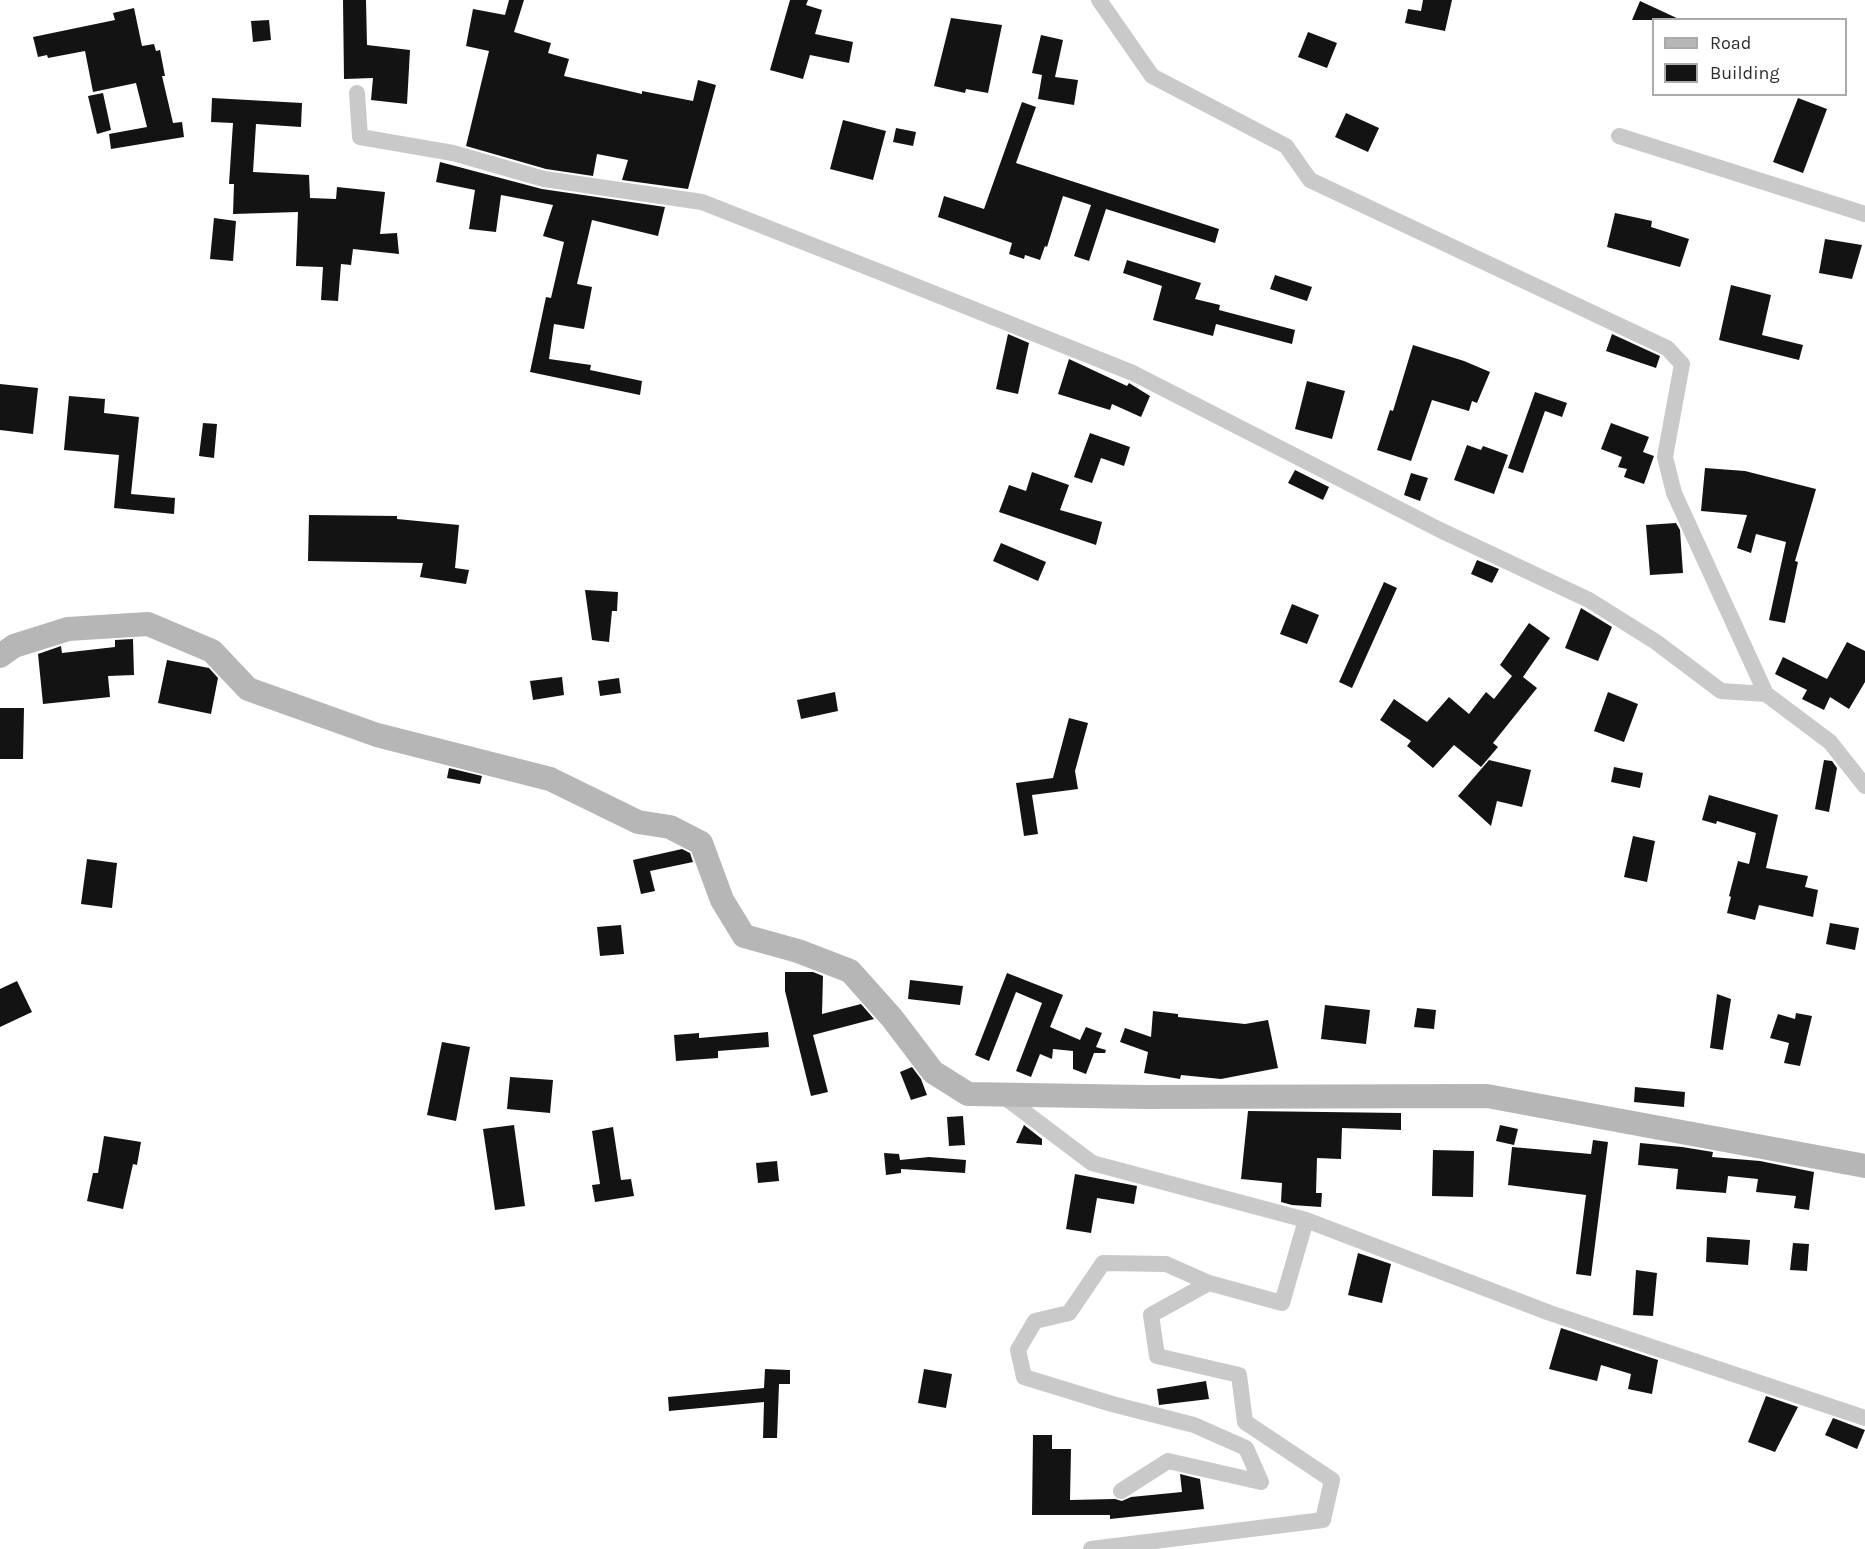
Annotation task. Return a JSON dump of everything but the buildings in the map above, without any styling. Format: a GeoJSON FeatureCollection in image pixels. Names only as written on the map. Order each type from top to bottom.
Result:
{"type":"FeatureCollection","features":[{"type":"Feature","properties":{"kind":"street"},"geometry":{"type":"LineString","coordinates":[[1099,0],[1152,76],[1286,146],[1310,180],[1666,348],[1682,364],[1665,457],[1674,494],[1766,694],[1830,742],[1865,786]]}},
{"type":"Feature","properties":{"kind":"street"},"geometry":{"type":"LineString","coordinates":[[357,93],[360,137],[453,153],[544,179],[702,202],[1133,373],[1440,530],[1589,600],[1656,642],[1721,691],[1766,694]]}},
{"type":"Feature","properties":{"kind":"street"},"geometry":{"type":"LineString","coordinates":[[1619,136],[1865,214]]}},
{"type":"Feature","properties":{"kind":"street"},"geometry":{"type":"LineString","coordinates":[[0,656],[14,646],[68,629],[148,624],[212,651],[248,689],[377,735],[550,779],[638,822],[670,827],[701,843],[722,900],[744,936],[798,951],[850,971],[891,1018],[933,1072],[968,1094],[1487,1096],[1865,1166]]}},
{"type":"Feature","properties":{"kind":"street"},"geometry":{"type":"LineString","coordinates":[[1002,1095],[1092,1163],[1306,1220],[1550,1313],[1865,1418]]}},
{"type":"Feature","properties":{"kind":"street"},"geometry":{"type":"LineString","coordinates":[[1121,1491],[1168,1461],[1262,1482],[1246,1448],[1194,1425],[1112,1404],[1024,1377],[1018,1350],[1035,1321],[1069,1313],[1103,1263],[1166,1264],[1209,1283],[1282,1303],[1306,1220]]}},
{"type":"Feature","properties":{"kind":"street"},"geometry":{"type":"LineString","coordinates":[[1091,1549],[1323,1520],[1332,1480],[1245,1422],[1239,1375],[1157,1356],[1151,1315],[1209,1283]]}}]}
